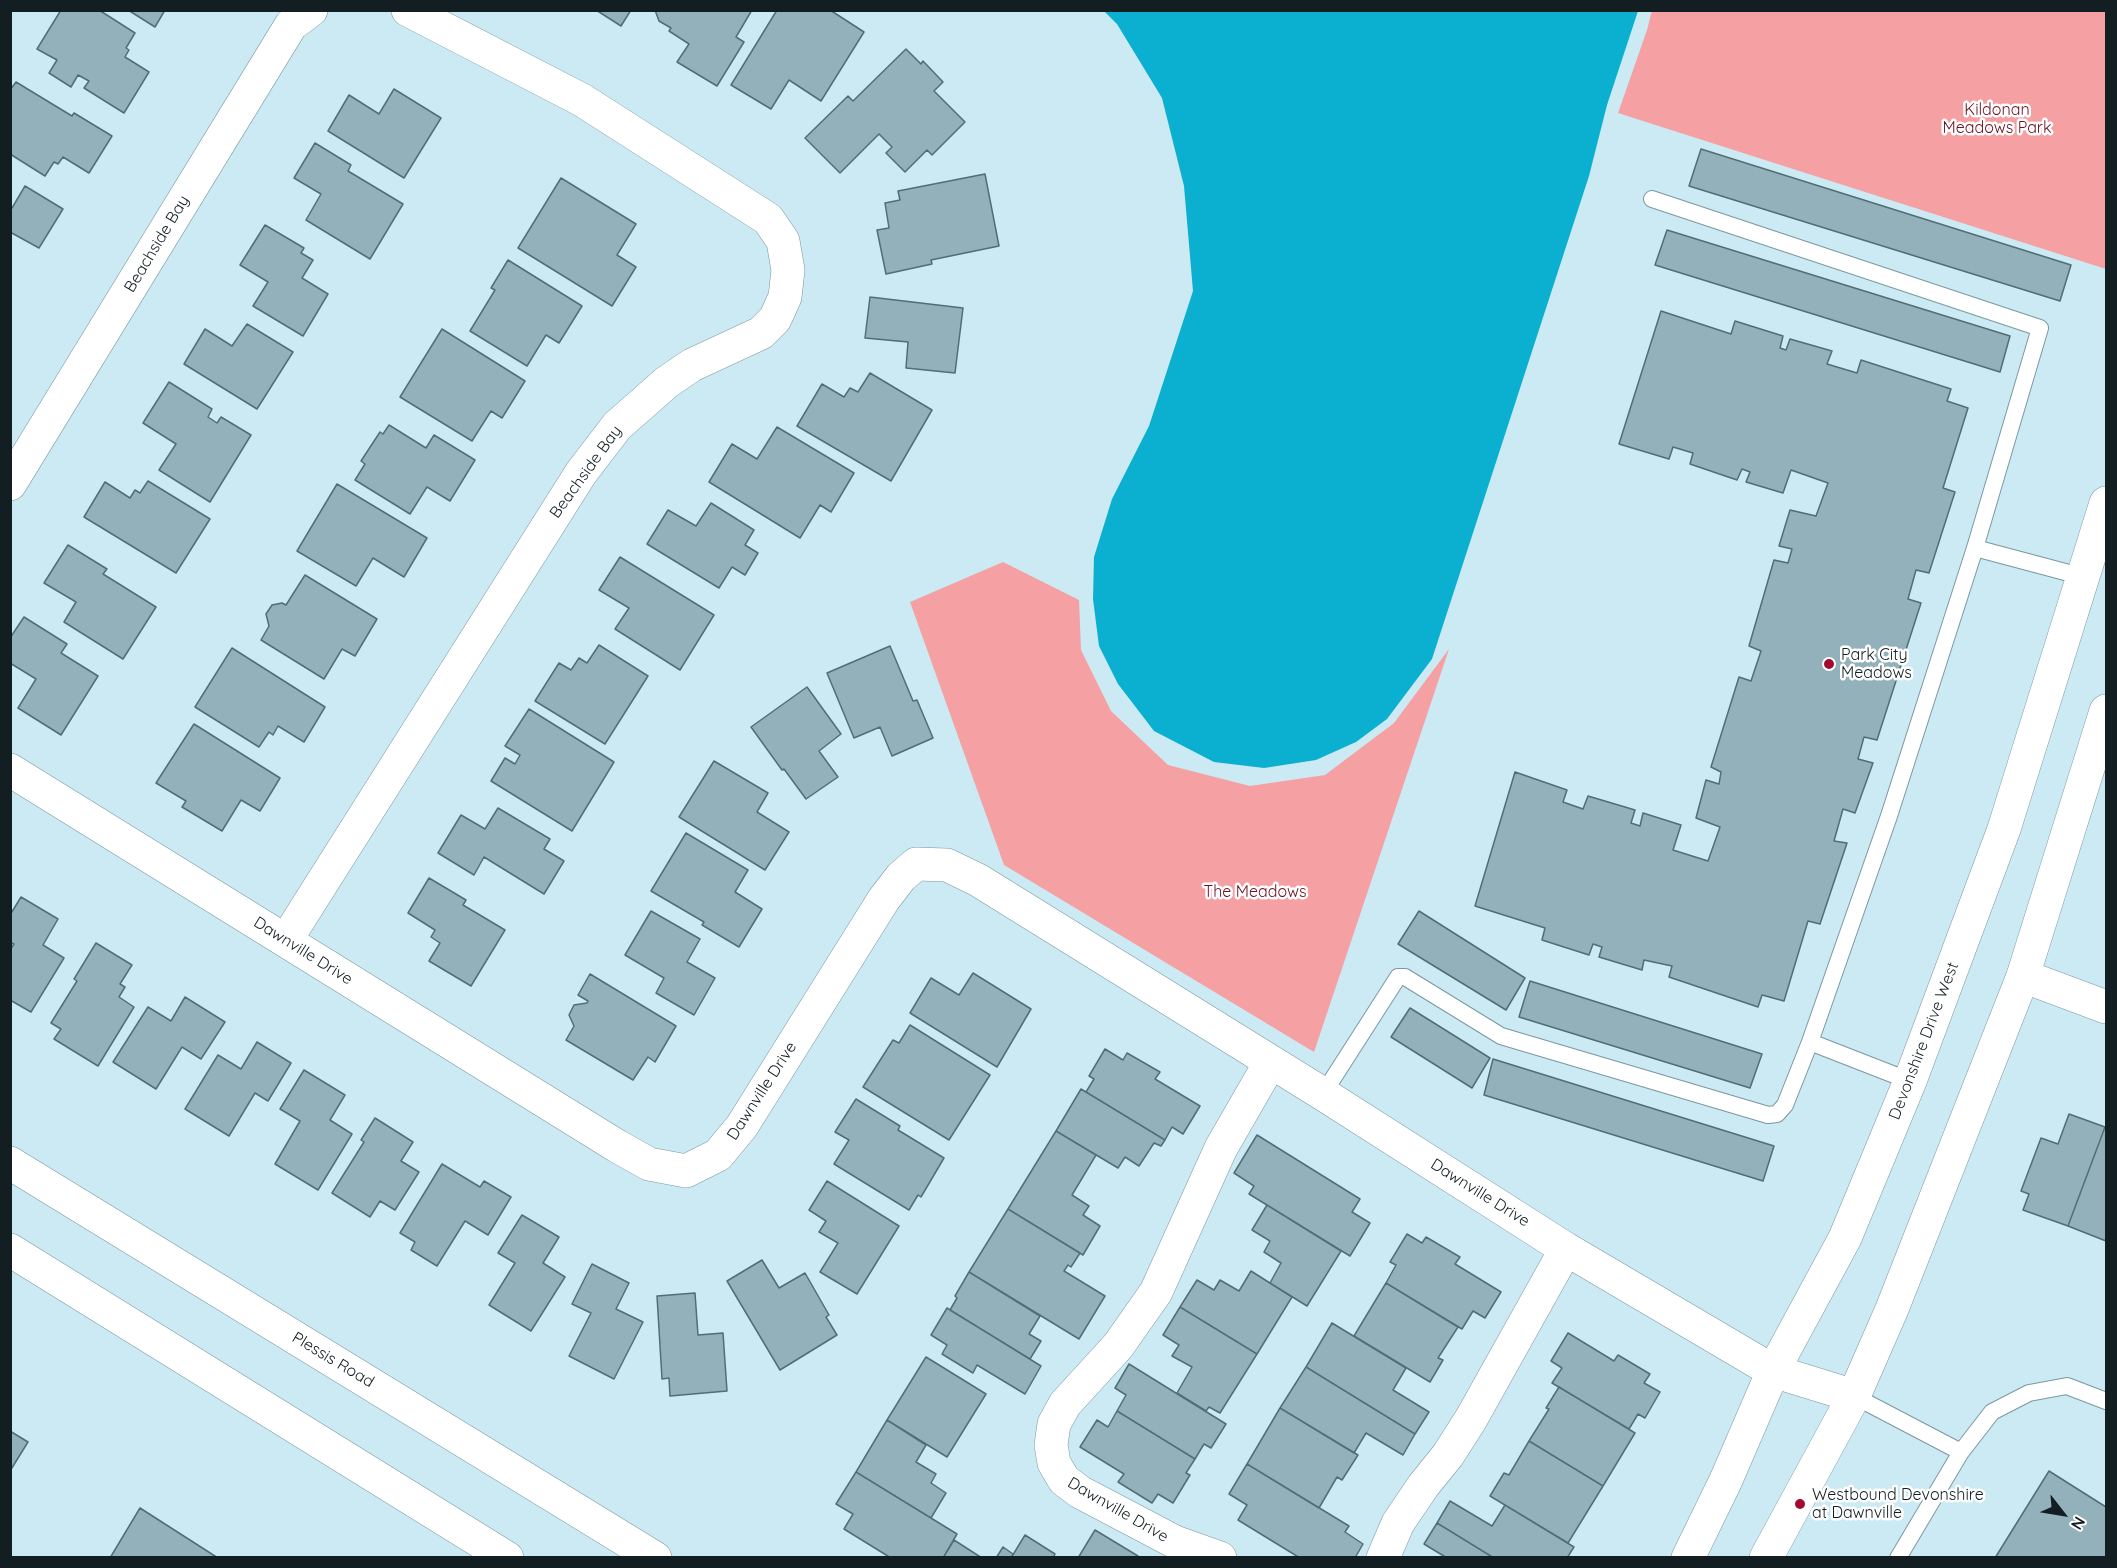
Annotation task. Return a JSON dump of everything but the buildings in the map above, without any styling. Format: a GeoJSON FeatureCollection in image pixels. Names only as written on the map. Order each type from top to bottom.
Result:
{"type":"FeatureCollection","features":[{"type":"Feature","properties":{"kind":"street","name":"Beachside Bay"},"geometry":{"type":"LineString","coordinates":[[10,484],[291,25],[311,10]]}},
{"type":"Feature","properties":{"kind":"street","name":"Beachside Bay"},"geometry":{"type":"LineString","coordinates":[[286,940],[581,473],[617,426],[675,376],[692,365],[761,333],[775,319],[785,297],[788,270],[783,240],[768,219],[582,100],[408,10]]}},
{"type":"Feature","properties":{"kind":"street","name":"Devonshire Drive West"},"geometry":{"type":"LineString","coordinates":[[1688,1557],[1726,1480],[1773,1371],[1845,1238],[1910,1081],[2004,829],[2106,503]]}},
{"type":"Feature","properties":{"kind":"street"},"geometry":{"type":"LineString","coordinates":[[1766,1557],[1854,1396],[1892,1309],[2023,976],[2106,711]]}},
{"type":"Feature","properties":{"kind":"street","name":"Dawnville Drive"},"geometry":{"type":"LineString","coordinates":[[10,770],[617,1146],[649,1164],[686,1171],[718,1155],[742,1126],[884,898],[901,877],[916,864],[947,865],[978,880],[1566,1248],[1773,1371],[1854,1396]]}},
{"type":"Feature","properties":{"kind":"street"},"geometry":{"type":"LineString","coordinates":[[2023,976],[2106,1007]]}},
{"type":"Feature","properties":{"kind":"street","name":"Dawnville Drive"},"geometry":{"type":"LineString","coordinates":[[1220,1557],[1175,1542],[1080,1492],[1064,1480],[1054,1463],[1051,1445],[1054,1424],[1065,1404],[1118,1346],[1156,1292],[1221,1148],[1270,1062]]}},
{"type":"Feature","properties":{"kind":"street","name":"Plessis Road"},"geometry":{"type":"LineString","coordinates":[[10,1163],[655,1557]]}},
{"type":"Feature","properties":{"kind":"street"},"geometry":{"type":"LineString","coordinates":[[1383,1557],[1398,1523],[1448,1455],[1471,1419],[1566,1248]]}},
{"type":"Feature","properties":{"kind":"street"},"geometry":{"type":"LineString","coordinates":[[10,1250],[507,1557]]}},
{"type":"Feature","properties":{"kind":"lane"},"geometry":{"type":"LineString","coordinates":[[1323,1094],[1398,977],[1404,977],[1501,1036],[1768,1115],[1777,1114],[1785,1105],[1810,1042],[1889,816],[1975,548],[2040,328],[1652,199]]}},
{"type":"Feature","properties":{"kind":"lane"},"geometry":{"type":"LineString","coordinates":[[1975,548],[2084,577]]}},
{"type":"Feature","properties":{"kind":"lane"},"geometry":{"type":"LineString","coordinates":[[1810,1042],[1910,1081]]}},
{"type":"Feature","properties":{"kind":"lane"},"geometry":{"type":"LineString","coordinates":[[1898,1557],[1960,1452],[1992,1412],[2029,1393],[2067,1386],[2106,1401]]}},
{"type":"Feature","properties":{"kind":"lane"},"geometry":{"type":"LineString","coordinates":[[1854,1396],[1960,1452]]}},
{"type":"Feature","properties":{"kind":"green space","name":"Kildonan Meadows Park"},"geometry":{"type":"Polygon","coordinates":[[[1652,10],[2106,11],[2106,269],[1618,113],[1652,10]]]}},
{"type":"Feature","properties":{"kind":"green space","name":"The Meadows"},"geometry":{"type":"Polygon","coordinates":[[[1003,562],[1079,600],[1081,650],[1111,711],[1168,765],[1250,786],[1325,775],[1394,723],[1449,649],[1314,1052],[1004,865],[910,602],[1003,562]]]}},
{"type":"Feature","properties":{"kind":"water"},"geometry":{"type":"Polygon","coordinates":[[[1104,11],[1638,11],[1607,105],[1589,176],[1432,659],[1387,719],[1356,742],[1316,760],[1264,768],[1214,762],[1154,731],[1118,684],[1099,646],[1093,599],[1094,557],[1112,499],[1149,426],[1193,291],[1184,186],[1162,98],[1117,24],[1104,11]]]}},
{"type":"Feature","properties":{"kind":"place","name":"Park City Meadows"},"geometry":{"type":"Point","coordinates":[1829,664]}},
{"type":"Feature","properties":{"kind":"place","name":"Westbound Devonshire at Dawnville"},"geometry":{"type":"Point","coordinates":[1800,1504]}}]}
